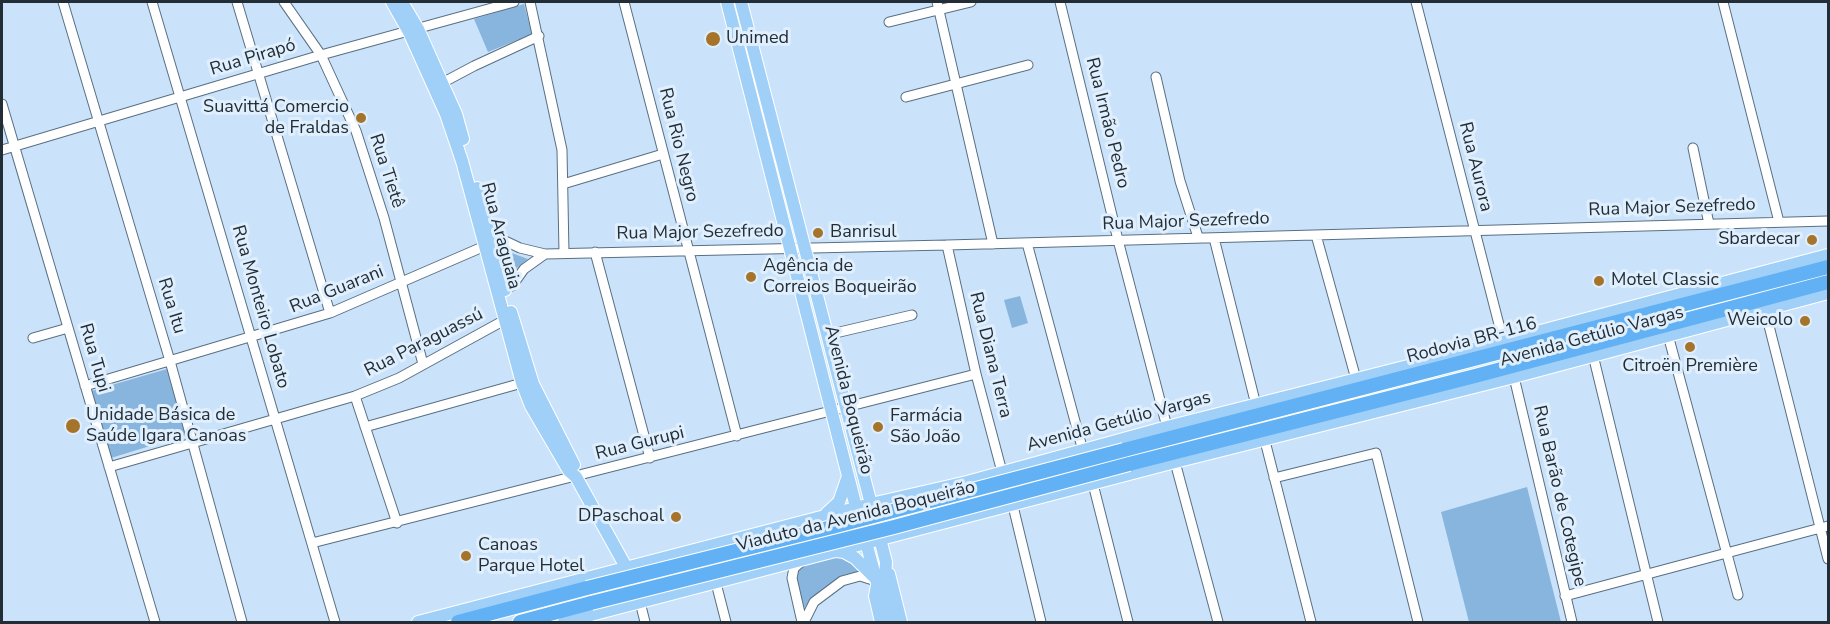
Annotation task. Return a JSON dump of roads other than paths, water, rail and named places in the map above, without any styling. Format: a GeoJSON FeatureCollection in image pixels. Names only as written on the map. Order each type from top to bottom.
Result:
{"type":"FeatureCollection","features":[{"type":"Feature","properties":{"kind":"highway","name":"Rodovia BR-116"},"geometry":{"type":"LineString","coordinates":[[1124,450],[1828,267]]}},
{"type":"Feature","properties":{"kind":"highway","name":"Rodovia BR-116"},"geometry":{"type":"LineString","coordinates":[[1129,464],[1475,376],[1828,282]]}},
{"type":"Feature","properties":{"kind":"highway"},"geometry":{"type":"LineString","coordinates":[[1412,365],[1470,360]]}},
{"type":"Feature","properties":{"kind":"highway"},"geometry":{"type":"LineString","coordinates":[[1420,400],[1475,376]]}},
{"type":"Feature","properties":{"kind":"highway","name":"Viaduto da Avenida Boqueirão"},"geometry":{"type":"LineString","coordinates":[[458,622],[1124,450]]}},
{"type":"Feature","properties":{"kind":"highway","name":"Viaduto da Avenida Boqueirão"},"geometry":{"type":"LineString","coordinates":[[520,622],[790,554],[1129,464]]}},
{"type":"Feature","properties":{"kind":"main road","name":"Rua Araguaia"},"geometry":{"type":"LineString","coordinates":[[392,2],[414,31],[442,82],[456,114],[493,243],[522,383],[531,406],[569,471],[576,477],[626,567]]}},
{"type":"Feature","properties":{"kind":"main road","name":"Rua Araguaia"},"geometry":{"type":"LineString","coordinates":[[402,2],[493,243]]}},
{"type":"Feature","properties":{"kind":"main road","name":"Avenida Boqueirão"},"geometry":{"type":"LineString","coordinates":[[727,2],[876,582],[885,600],[891,622]]}},
{"type":"Feature","properties":{"kind":"main road","name":"Avenida Boqueirão"},"geometry":{"type":"LineString","coordinates":[[741,2],[885,559],[885,600]]}},
{"type":"Feature","properties":{"kind":"main road","name":"Avenida Getúlio Vargas"},"geometry":{"type":"LineString","coordinates":[[418,622],[1083,451],[1167,427],[1828,255]]}},
{"type":"Feature","properties":{"kind":"main road","name":"Avenida Getúlio Vargas"},"geometry":{"type":"LineString","coordinates":[[564,622],[879,538],[1013,506],[1175,462],[1514,377],[1828,293]]}},
{"type":"Feature","properties":{"kind":"main road","name":"Rua Araguaia"},"geometry":{"type":"LineString","coordinates":[[508,313],[532,384],[577,469],[576,477]]}},
{"type":"Feature","properties":{"kind":"main road"},"geometry":{"type":"LineString","coordinates":[[813,520],[836,506],[844,492],[848,475]]}},
{"type":"Feature","properties":{"kind":"main road"},"geometry":{"type":"LineString","coordinates":[[867,488],[876,498],[886,501]]}},
{"type":"Feature","properties":{"kind":"main road"},"geometry":{"type":"LineString","coordinates":[[917,493],[908,502],[907,511],[912,519],[925,527]]}},
{"type":"Feature","properties":{"kind":"main road"},"geometry":{"type":"LineString","coordinates":[[813,520],[826,527],[831,537],[830,543],[821,554]]}},
{"type":"Feature","properties":{"kind":"main road"},"geometry":{"type":"LineString","coordinates":[[895,535],[886,541],[885,559],[902,622]]}},
{"type":"Feature","properties":{"kind":"main road"},"geometry":{"type":"LineString","coordinates":[[834,551],[844,552],[855,558],[876,582],[875,596],[881,622]]}},
{"type":"Feature","properties":{"kind":"street","name":"Rua Itu"},"geometry":{"type":"LineString","coordinates":[[63,2],[194,443],[242,622]]}},
{"type":"Feature","properties":{"kind":"street","name":"Rua Monteiro Lobato"},"geometry":{"type":"LineString","coordinates":[[152,2],[335,622]]}},
{"type":"Feature","properties":{"kind":"street"},"geometry":{"type":"LineString","coordinates":[[237,2],[330,313]]}},
{"type":"Feature","properties":{"kind":"street","name":"Rua Tietê"},"geometry":{"type":"LineString","coordinates":[[284,2],[321,55],[356,131],[384,218],[423,364]]}},
{"type":"Feature","properties":{"kind":"street","name":"Rua Pirapó"},"geometry":{"type":"LineString","coordinates":[[2,150],[321,55],[514,2]]}},
{"type":"Feature","properties":{"kind":"street"},"geometry":{"type":"LineString","coordinates":[[530,2],[562,150],[564,253]]}},
{"type":"Feature","properties":{"kind":"street","name":"Rua Rio Negro"},"geometry":{"type":"LineString","coordinates":[[624,2],[737,436]]}},
{"type":"Feature","properties":{"kind":"street"},"geometry":{"type":"LineString","coordinates":[[889,22],[938,6],[971,2]]}},
{"type":"Feature","properties":{"kind":"street","name":"Rua Irmão Pedro"},"geometry":{"type":"LineString","coordinates":[[1060,2],[1118,240],[1167,427]]}},
{"type":"Feature","properties":{"kind":"street","name":"Rua Aurora"},"geometry":{"type":"LineString","coordinates":[[1416,2],[1503,340]]}},
{"type":"Feature","properties":{"kind":"street"},"geometry":{"type":"LineString","coordinates":[[1723,2],[1779,222]]}},
{"type":"Feature","properties":{"kind":"street"},"geometry":{"type":"LineString","coordinates":[[938,6],[993,244]]}},
{"type":"Feature","properties":{"kind":"street"},"geometry":{"type":"LineString","coordinates":[[442,82],[539,36]]}},
{"type":"Feature","properties":{"kind":"street"},"geometry":{"type":"LineString","coordinates":[[906,97],[1028,65]]}},
{"type":"Feature","properties":{"kind":"street"},"geometry":{"type":"LineString","coordinates":[[1156,77],[1180,181],[1198,237]]}},
{"type":"Feature","properties":{"kind":"street","name":"Rua Tupi"},"geometry":{"type":"LineString","coordinates":[[2,104],[156,622]]}},
{"type":"Feature","properties":{"kind":"street"},"geometry":{"type":"LineString","coordinates":[[1693,148],[1709,224]]}},
{"type":"Feature","properties":{"kind":"street"},"geometry":{"type":"LineString","coordinates":[[563,184],[663,154]]}},
{"type":"Feature","properties":{"kind":"street","name":"Rua Major Sezefredo"},"geometry":{"type":"LineString","coordinates":[[493,243],[545,254],[1828,221]]}},
{"type":"Feature","properties":{"kind":"street"},"geometry":{"type":"LineString","coordinates":[[1316,235],[1356,379]]}},
{"type":"Feature","properties":{"kind":"street"},"geometry":{"type":"LineString","coordinates":[[1214,238],[1256,405]]}},
{"type":"Feature","properties":{"kind":"street","name":"Rua Guarani"},"geometry":{"type":"LineString","coordinates":[[85,386],[330,313],[493,243]]}},
{"type":"Feature","properties":{"kind":"street"},"geometry":{"type":"LineString","coordinates":[[1028,243],[1083,451]]}},
{"type":"Feature","properties":{"kind":"street","name":"Rua Diana Terra"},"geometry":{"type":"LineString","coordinates":[[947,245],[976,374],[1002,472]]}},
{"type":"Feature","properties":{"kind":"street"},"geometry":{"type":"LineString","coordinates":[[595,252],[650,458]]}},
{"type":"Feature","properties":{"kind":"street"},"geometry":{"type":"LineString","coordinates":[[504,288],[524,269],[545,254]]}},
{"type":"Feature","properties":{"kind":"street"},"geometry":{"type":"LineString","coordinates":[[1765,310],[1825,527],[1828,559]]}},
{"type":"Feature","properties":{"kind":"street","name":"Rua Paraguassú"},"geometry":{"type":"LineString","coordinates":[[110,467],[355,396],[399,378],[508,313]]}},
{"type":"Feature","properties":{"kind":"street"},"geometry":{"type":"LineString","coordinates":[[827,335],[912,315]]}},
{"type":"Feature","properties":{"kind":"street"},"geometry":{"type":"LineString","coordinates":[[33,338],[68,328]]}},
{"type":"Feature","properties":{"kind":"street"},"geometry":{"type":"LineString","coordinates":[[1668,335],[1738,595]]}},
{"type":"Feature","properties":{"kind":"street"},"geometry":{"type":"LineString","coordinates":[[1593,355],[1658,622]]}},
{"type":"Feature","properties":{"kind":"street","name":"Rua Gurupi"},"geometry":{"type":"LineString","coordinates":[[312,543],[846,409],[976,374]]}},
{"type":"Feature","properties":{"kind":"street","name":"Rua Barão de Cotegipe"},"geometry":{"type":"LineString","coordinates":[[1514,377],[1572,622]]}},
{"type":"Feature","properties":{"kind":"street"},"geometry":{"type":"LineString","coordinates":[[365,427],[522,383]]}},
{"type":"Feature","properties":{"kind":"street"},"geometry":{"type":"LineString","coordinates":[[355,396],[397,523]]}},
{"type":"Feature","properties":{"kind":"street"},"geometry":{"type":"LineString","coordinates":[[1265,441],[1311,622]]}},
{"type":"Feature","properties":{"kind":"street"},"geometry":{"type":"LineString","coordinates":[[1274,478],[1376,453],[1418,622]]}},
{"type":"Feature","properties":{"kind":"street"},"geometry":{"type":"LineString","coordinates":[[1175,462],[1218,622]]}},
{"type":"Feature","properties":{"kind":"street"},"geometry":{"type":"LineString","coordinates":[[1093,484],[1128,622]]}},
{"type":"Feature","properties":{"kind":"street"},"geometry":{"type":"LineString","coordinates":[[1013,506],[1041,622]]}},
{"type":"Feature","properties":{"kind":"street"},"geometry":{"type":"LineString","coordinates":[[1565,596],[1825,527]]}},
{"type":"Feature","properties":{"kind":"street"},"geometry":{"type":"LineString","coordinates":[[803,622],[792,575],[796,565],[806,559]]}},
{"type":"Feature","properties":{"kind":"street"},"geometry":{"type":"LineString","coordinates":[[803,622],[814,602],[842,581],[860,576],[876,582]]}},
{"type":"Feature","properties":{"kind":"street"},"geometry":{"type":"LineString","coordinates":[[716,583],[726,622]]}},
{"type":"Feature","properties":{"kind":"street"},"geometry":{"type":"LineString","coordinates":[[640,602],[645,622]]}},
{"type":"Feature","properties":{"kind":"place","name":"Unimed"},"geometry":{"type":"Point","coordinates":[713,39]}},
{"type":"Feature","properties":{"kind":"place","name":"Suavittá Comercio de Fraldas"},"geometry":{"type":"Point","coordinates":[361,118]}},
{"type":"Feature","properties":{"kind":"place","name":"Banrisul"},"geometry":{"type":"Point","coordinates":[818,233]}},
{"type":"Feature","properties":{"kind":"place","name":"Sbardecar"},"geometry":{"type":"Point","coordinates":[1812,240]}},
{"type":"Feature","properties":{"kind":"place","name":"Agência de Correios Boqueirão"},"geometry":{"type":"Point","coordinates":[751,277]}},
{"type":"Feature","properties":{"kind":"place","name":"Motel Classic"},"geometry":{"type":"Point","coordinates":[1599,281]}},
{"type":"Feature","properties":{"kind":"place","name":"Weicolo"},"geometry":{"type":"Point","coordinates":[1805,321]}},
{"type":"Feature","properties":{"kind":"place","name":"Citroën Première"},"geometry":{"type":"Point","coordinates":[1690,347]}},
{"type":"Feature","properties":{"kind":"place","name":"Unidade Básica de Saúde Igara Canoas"},"geometry":{"type":"Point","coordinates":[73,426]}},
{"type":"Feature","properties":{"kind":"place","name":"Farmácia São João"},"geometry":{"type":"Point","coordinates":[878,427]}},
{"type":"Feature","properties":{"kind":"place","name":"DPaschoal"},"geometry":{"type":"Point","coordinates":[676,517]}},
{"type":"Feature","properties":{"kind":"place","name":"Canoas Parque Hotel"},"geometry":{"type":"Point","coordinates":[466,556]}}]}
